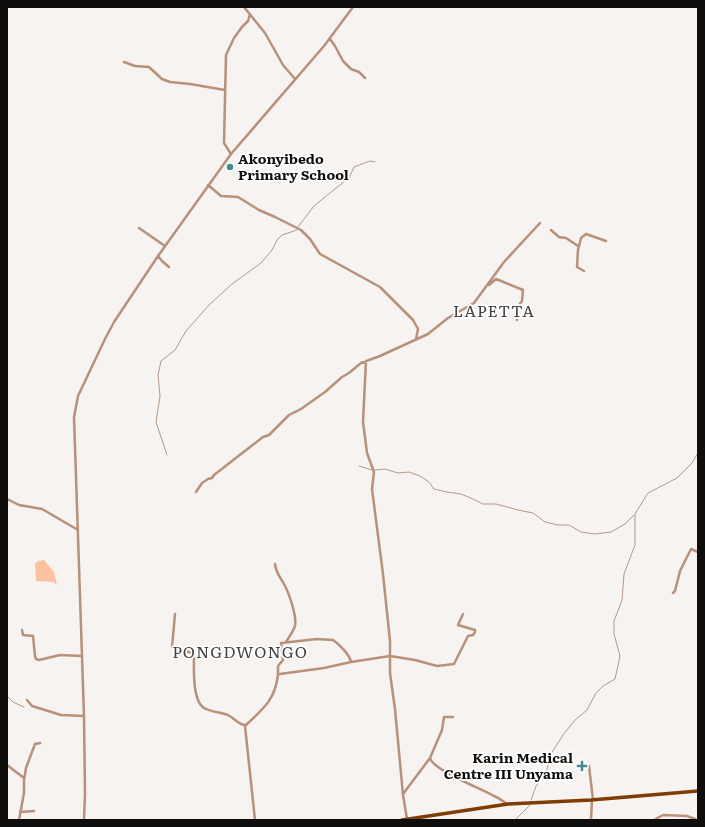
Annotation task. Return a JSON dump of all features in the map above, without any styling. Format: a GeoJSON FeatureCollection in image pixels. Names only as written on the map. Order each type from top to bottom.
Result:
{"type":"FeatureCollection","features":[{"type":"Feature","properties":{"kind":"main road"},"geometry":{"type":"LineString","coordinates":[[402,820],[508,804],[592,800],[698,791]]}},
{"type":"Feature","properties":{"kind":"street"},"geometry":{"type":"LineString","coordinates":[[244,7],[265,33],[282,65],[295,79]]}},
{"type":"Feature","properties":{"kind":"street"},"geometry":{"type":"LineString","coordinates":[[84,820],[84,716],[74,417],[78,396],[114,322],[164,246],[231,154],[330,39],[352,7]]}},
{"type":"Feature","properties":{"kind":"street"},"geometry":{"type":"LineString","coordinates":[[231,154],[224,144],[226,53],[242,26],[249,19],[250,14]]}},
{"type":"Feature","properties":{"kind":"street"},"geometry":{"type":"LineString","coordinates":[[249,19],[254,21]]}},
{"type":"Feature","properties":{"kind":"street"},"geometry":{"type":"LineString","coordinates":[[330,39],[343,61],[366,78]]}},
{"type":"Feature","properties":{"kind":"street"},"geometry":{"type":"LineString","coordinates":[[124,62],[134,66],[149,67],[162,79],[170,82],[225,90]]}},
{"type":"Feature","properties":{"kind":"street"},"geometry":{"type":"LineString","coordinates":[[208,185],[221,196],[238,197],[259,210],[301,230],[310,239],[320,254],[382,288],[413,320],[418,328],[416,339]]}},
{"type":"Feature","properties":{"kind":"street"},"geometry":{"type":"LineString","coordinates":[[196,492],[204,481],[212,478],[258,440],[269,435],[289,415],[301,409],[325,392],[342,377],[366,361],[428,334],[448,318],[463,311],[474,303],[504,262],[540,223]]}},
{"type":"Feature","properties":{"kind":"street"},"geometry":{"type":"LineString","coordinates":[[140,228],[164,246]]}},
{"type":"Feature","properties":{"kind":"street"},"geometry":{"type":"LineString","coordinates":[[551,230],[559,237],[566,238],[578,247]]}},
{"type":"Feature","properties":{"kind":"street"},"geometry":{"type":"LineString","coordinates":[[584,271],[577,268],[578,247],[581,238],[584,235],[606,241]]}},
{"type":"Feature","properties":{"kind":"street"},"geometry":{"type":"LineString","coordinates":[[158,256],[169,267]]}},
{"type":"Feature","properties":{"kind":"street"},"geometry":{"type":"LineString","coordinates":[[487,287],[496,280],[523,290],[522,301],[516,309],[517,320]]}},
{"type":"Feature","properties":{"kind":"street"},"geometry":{"type":"LineString","coordinates":[[366,361],[363,422],[367,452],[374,472],[372,489],[390,641],[390,673],[395,709],[402,794],[407,819]]}},
{"type":"Feature","properties":{"kind":"street"},"geometry":{"type":"LineString","coordinates":[[7,499],[20,505],[42,509],[78,530]]}},
{"type":"Feature","properties":{"kind":"street"},"geometry":{"type":"LineString","coordinates":[[673,593],[675,591],[680,571],[691,549],[698,552]]}},
{"type":"Feature","properties":{"kind":"street"},"geometry":{"type":"LineString","coordinates":[[275,564],[277,572],[284,583],[295,618],[294,627],[286,643]]}},
{"type":"Feature","properties":{"kind":"street"},"geometry":{"type":"LineString","coordinates":[[175,614],[172,647],[194,654],[194,685],[201,705],[207,709],[227,715],[245,726]]}},
{"type":"Feature","properties":{"kind":"street"},"geometry":{"type":"LineString","coordinates":[[278,675],[390,656],[415,660],[437,666],[454,664],[468,636],[473,635],[476,632],[458,625],[463,614]]}},
{"type":"Feature","properties":{"kind":"street"},"geometry":{"type":"LineString","coordinates":[[22,630],[23,635],[33,636],[36,659],[39,660],[60,655],[82,656]]}},
{"type":"Feature","properties":{"kind":"street"},"geometry":{"type":"LineString","coordinates":[[245,726],[266,707],[275,692],[278,666],[283,660],[281,643],[320,639],[333,640],[348,655],[351,662]]}},
{"type":"Feature","properties":{"kind":"street"},"geometry":{"type":"LineString","coordinates":[[27,700],[32,706],[61,715],[84,716]]}},
{"type":"Feature","properties":{"kind":"street"},"geometry":{"type":"LineString","coordinates":[[402,794],[430,758],[442,730],[444,717],[453,717]]}},
{"type":"Feature","properties":{"kind":"street"},"geometry":{"type":"LineString","coordinates":[[245,726],[255,820]]}},
{"type":"Feature","properties":{"kind":"street"},"geometry":{"type":"LineString","coordinates":[[19,820],[24,793],[24,778],[28,762],[35,744],[40,743]]}},
{"type":"Feature","properties":{"kind":"street"},"geometry":{"type":"LineString","coordinates":[[430,758],[432,763],[447,773],[493,795],[508,804]]}},
{"type":"Feature","properties":{"kind":"street"},"geometry":{"type":"LineString","coordinates":[[7,765],[24,778]]}},
{"type":"Feature","properties":{"kind":"street"},"geometry":{"type":"LineString","coordinates":[[589,766],[592,800],[591,820]]}},
{"type":"Feature","properties":{"kind":"street"},"geometry":{"type":"LineString","coordinates":[[20,812],[34,811]]}},
{"type":"Feature","properties":{"kind":"street"},"geometry":{"type":"LineString","coordinates":[[654,820],[663,815],[687,816],[695,820],[698,816]]}},
{"type":"Feature","properties":{"kind":"shaded area"},"geometry":{"type":"Polygon","coordinates":[[[44,560],[54,572],[57,585],[53,582],[36,581],[35,564],[38,561],[44,560]]]}},
{"type":"Feature","properties":{"kind":"waterway"},"geometry":{"type":"LineString","coordinates":[[298,227],[314,206],[349,178],[354,167],[370,161],[375,162]]}},
{"type":"Feature","properties":{"kind":"waterway"},"geometry":{"type":"LineString","coordinates":[[167,455],[156,422],[160,396],[158,375],[161,361],[175,350],[186,331],[209,305],[232,284],[261,263],[282,235],[297,230]]}},
{"type":"Feature","properties":{"kind":"waterway"},"geometry":{"type":"LineString","coordinates":[[531,800],[536,786],[546,773],[551,754],[563,735],[575,720],[587,710],[596,693],[603,686],[615,679],[620,656],[614,634],[614,621],[622,600],[624,574],[635,545],[635,514],[648,493],[677,478],[692,463],[698,453]]}},
{"type":"Feature","properties":{"kind":"waterway"},"geometry":{"type":"LineString","coordinates":[[359,466],[372,470]]}},
{"type":"Feature","properties":{"kind":"waterway"},"geometry":{"type":"LineString","coordinates":[[375,470],[385,469],[398,473],[409,472],[420,476],[429,482],[434,489],[461,494],[483,504],[496,504],[533,513],[545,522],[558,525],[569,525],[581,532],[595,534],[611,532],[625,524],[634,515]]}},
{"type":"Feature","properties":{"kind":"waterway"},"geometry":{"type":"LineString","coordinates":[[7,696],[13,702],[24,707]]}},
{"type":"Feature","properties":{"kind":"waterway"},"geometry":{"type":"LineString","coordinates":[[515,820],[530,805]]}},
{"type":"Feature","properties":{"kind":"place","name":"Akonyibedo Primary School"},"geometry":{"type":"Point","coordinates":[230,167]}},
{"type":"Feature","properties":{"kind":"place","name":"Karin Medical Centre III Unyama"},"geometry":{"type":"Point","coordinates":[582,766]}},
{"type":"Feature","properties":{"kind":"district","name":"LAPETTA"},"geometry":{"type":"Point","coordinates":[494,311]}},
{"type":"Feature","properties":{"kind":"district","name":"PONGDWONGO"},"geometry":{"type":"Point","coordinates":[240,652]}}]}
